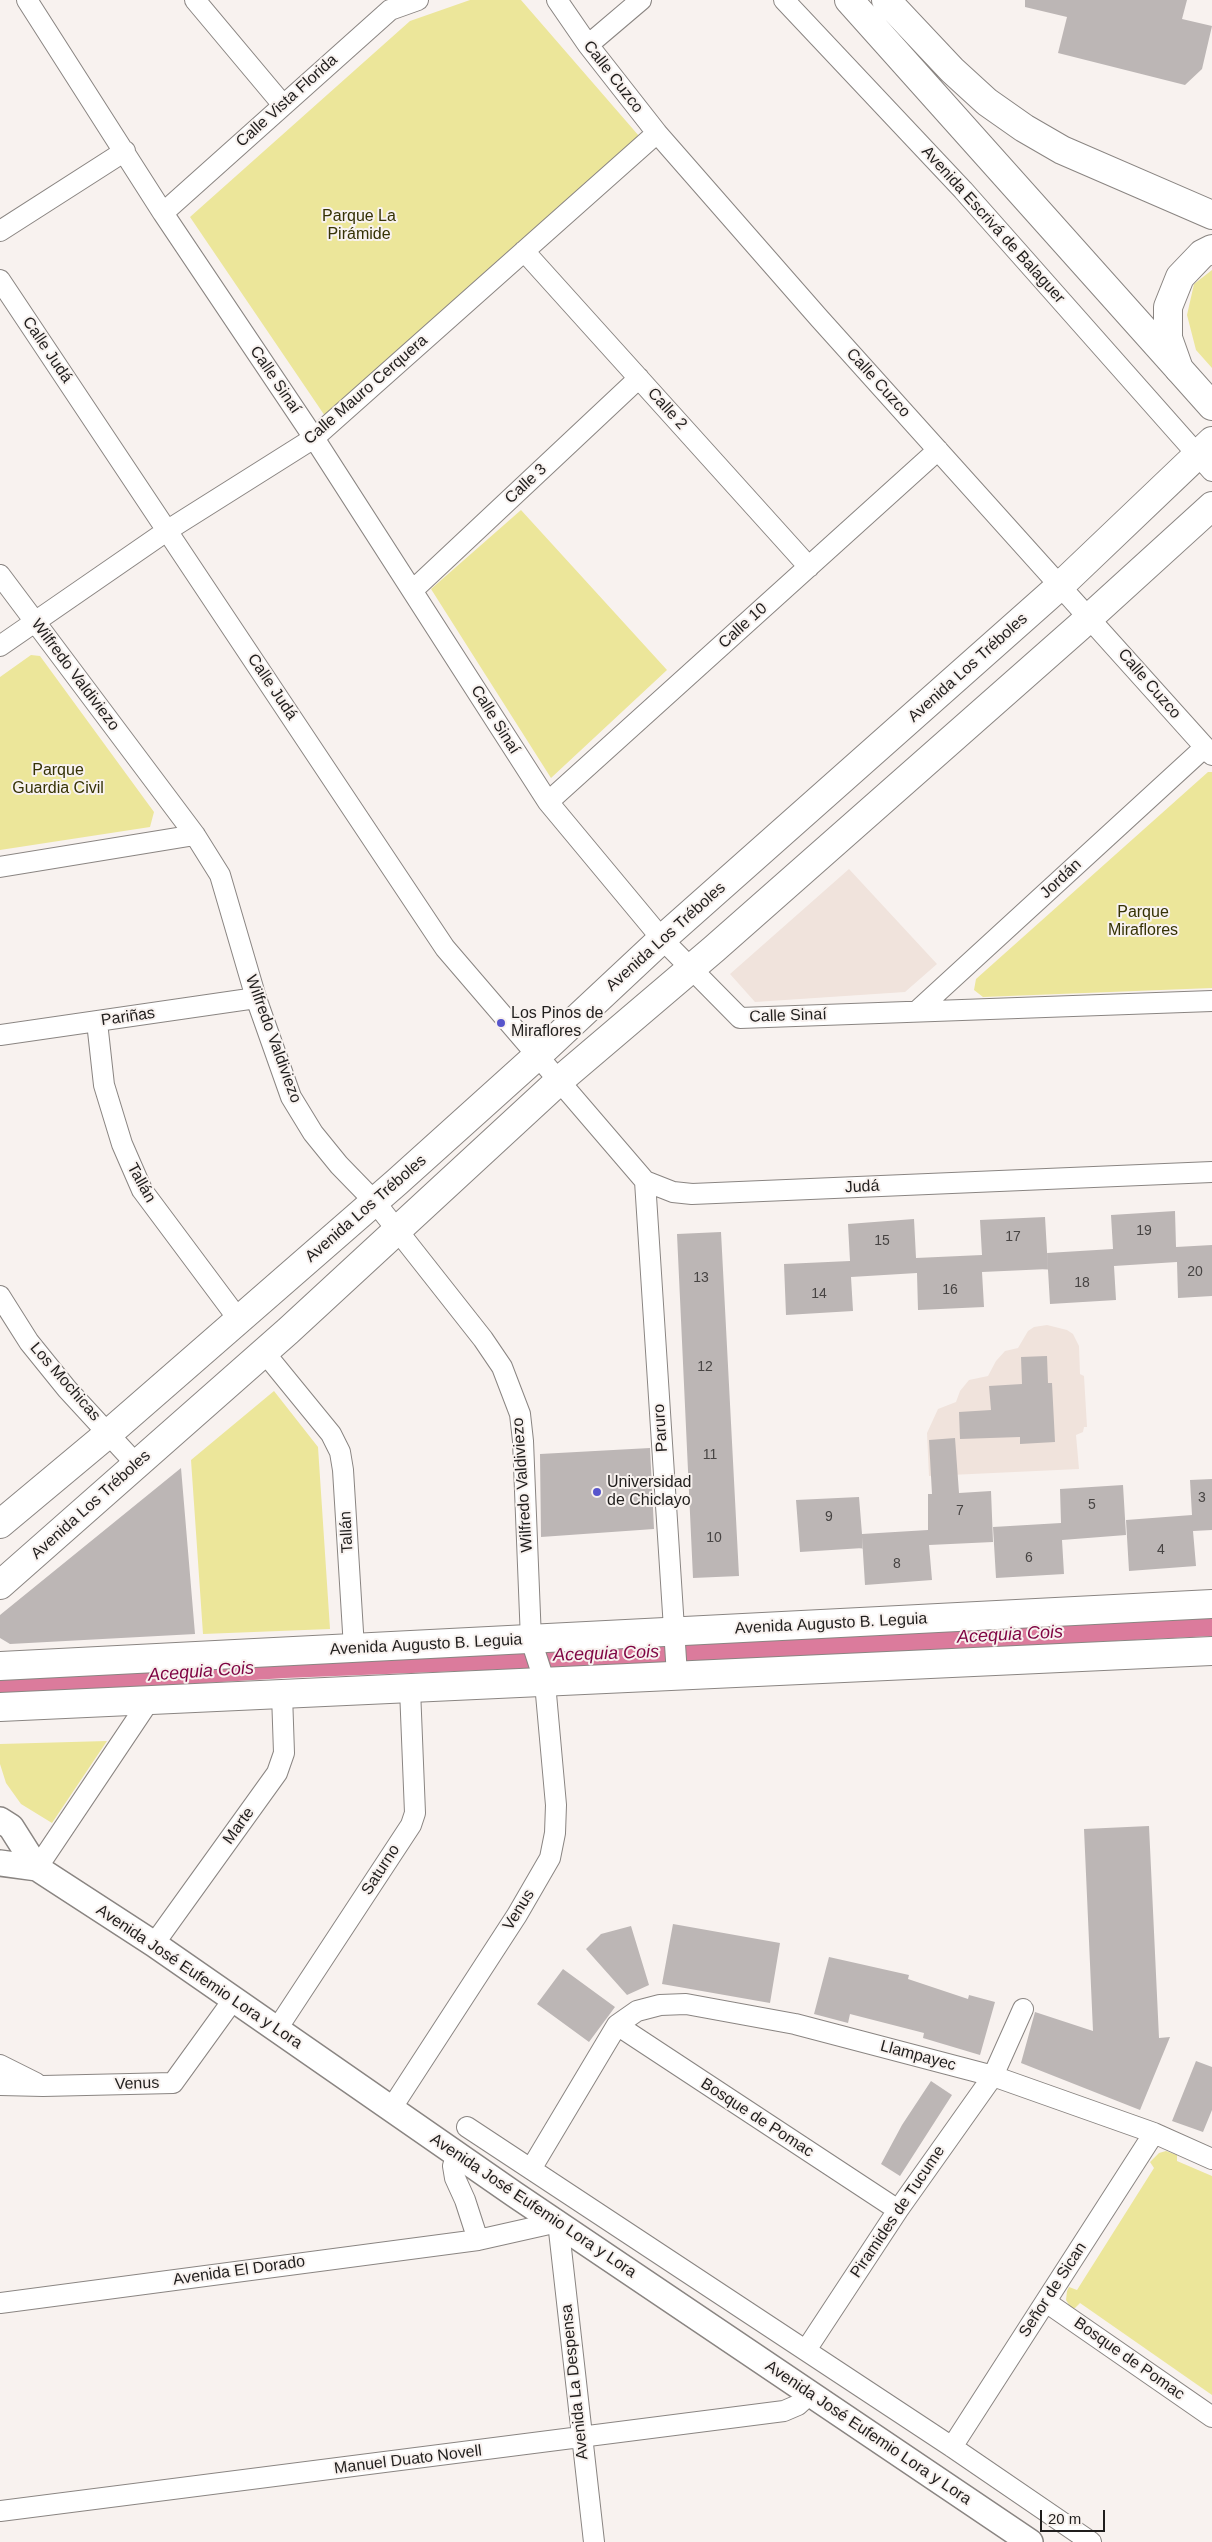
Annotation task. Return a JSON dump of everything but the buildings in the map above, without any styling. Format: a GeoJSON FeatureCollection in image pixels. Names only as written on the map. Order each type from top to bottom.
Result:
{"type":"FeatureCollection","features":[{"type":"Feature","properties":{"kind":"main road"},"geometry":{"type":"LineString","coordinates":[[849,0],[1212,406]]}},
{"type":"Feature","properties":{"kind":"main road"},"geometry":{"type":"LineString","coordinates":[[886,0],[952,70],[987,102],[1024,128],[1062,150],[1212,215]]}},
{"type":"Feature","properties":{"kind":"main road"},"geometry":{"type":"LineString","coordinates":[[1179,368],[1168,338],[1168,307],[1180,277],[1202,254],[1212,249]]}},
{"type":"Feature","properties":{"kind":"main road","name":"Avenida Los Tréboles"},"geometry":{"type":"LineString","coordinates":[[0,1524],[109,1433],[375,1202],[538,1056],[662,938],[1207,456]]}},
{"type":"Feature","properties":{"kind":"main road","name":"Avenida Los Tréboles"},"geometry":{"type":"LineString","coordinates":[[0,1585],[264,1352],[398,1231],[560,1080],[692,967],[1091,617],[1212,506]]}},
{"type":"Feature","properties":{"kind":"main road","name":"Avenida Augusto B. Leguia"},"geometry":{"type":"LineString","coordinates":[[0,1666],[675,1634],[1212,1604]]}},
{"type":"Feature","properties":{"kind":"main road"},"geometry":{"type":"LineString","coordinates":[[0,1707],[410,1689],[677,1674],[1212,1651]]}},
{"type":"Feature","properties":{"kind":"street","name":"Calle Sinaí"},"geometry":{"type":"LineString","coordinates":[[27,0],[125,151],[162,213],[314,438],[548,802],[662,938],[740,1018],[1212,1000]]}},
{"type":"Feature","properties":{"kind":"street"},"geometry":{"type":"LineString","coordinates":[[195,0],[283,105]]}},
{"type":"Feature","properties":{"kind":"street","name":"Calle Vista Florida"},"geometry":{"type":"LineString","coordinates":[[162,213],[283,105],[386,5],[418,0]]}},
{"type":"Feature","properties":{"kind":"street","name":"Calle Cuzco"},"geometry":{"type":"LineString","coordinates":[[558,0],[588,45],[657,133],[938,450],[1091,617],[1209,751]]}},
{"type":"Feature","properties":{"kind":"street"},"geometry":{"type":"LineString","coordinates":[[588,45],[641,0]]}},
{"type":"Feature","properties":{"kind":"street","name":"Avenida Escrivá de Balaguer"},"geometry":{"type":"LineString","coordinates":[[784,0],[963,190],[1207,456]]}},
{"type":"Feature","properties":{"kind":"street","name":"Calle Mauro Cerquera"},"geometry":{"type":"LineString","coordinates":[[0,646],[34,620],[168,530],[314,438],[657,133]]}},
{"type":"Feature","properties":{"kind":"street"},"geometry":{"type":"LineString","coordinates":[[0,231],[125,151]]}},
{"type":"Feature","properties":{"kind":"street","name":"Calle 2"},"geometry":{"type":"LineString","coordinates":[[524,251],[809,567]]}},
{"type":"Feature","properties":{"kind":"street","name":"Calle Judá"},"geometry":{"type":"LineString","coordinates":[[0,280],[445,948],[560,1080]]}},
{"type":"Feature","properties":{"kind":"street","name":"Calle 3"},"geometry":{"type":"LineString","coordinates":[[413,590],[639,378]]}},
{"type":"Feature","properties":{"kind":"street","name":"Calle 10"},"geometry":{"type":"LineString","coordinates":[[548,802],[938,450]]}},
{"type":"Feature","properties":{"kind":"street","name":"Wilfredo Valdiviezo"},"geometry":{"type":"LineString","coordinates":[[0,575],[195,835],[220,875],[256,998],[291,1097],[318,1139],[375,1202],[483,1339],[502,1367],[520,1414],[523,1440],[532,1641],[545,1682]]}},
{"type":"Feature","properties":{"kind":"street","name":"Jordán"},"geometry":{"type":"LineString","coordinates":[[917,1012],[1209,751]]}},
{"type":"Feature","properties":{"kind":"street"},"geometry":{"type":"LineString","coordinates":[[0,867],[195,835]]}},
{"type":"Feature","properties":{"kind":"street","name":"Pariñas"},"geometry":{"type":"LineString","coordinates":[[0,1035],[256,998]]}},
{"type":"Feature","properties":{"kind":"street","name":"Tallán"},"geometry":{"type":"LineString","coordinates":[[97,1022],[104,1085],[122,1144],[142,1190],[239,1320]]}},
{"type":"Feature","properties":{"kind":"street","name":"Judá"},"geometry":{"type":"LineString","coordinates":[[560,1080],[645,1180],[673,1192],[692,1194],[1212,1172]]}},
{"type":"Feature","properties":{"kind":"street","name":"Paruro"},"geometry":{"type":"LineString","coordinates":[[645,1180],[677,1674]]}},
{"type":"Feature","properties":{"kind":"street","name":"Los Mochicas"},"geometry":{"type":"LineString","coordinates":[[0,1296],[29,1342],[67,1389],[136,1464]]}},
{"type":"Feature","properties":{"kind":"street","name":"Tallán"},"geometry":{"type":"LineString","coordinates":[[264,1352],[331,1434],[340,1452],[344,1470],[354,1648]]}},
{"type":"Feature","properties":{"kind":"street","name":"Venus"},"geometry":{"type":"LineString","coordinates":[[391,2109],[517,1915],[550,1858],[555,1833],[556,1805],[545,1682]]}},
{"type":"Feature","properties":{"kind":"street","name":"Saturno"},"geometry":{"type":"LineString","coordinates":[[276,2029],[411,1824],[416,1812],[410,1689]]}},
{"type":"Feature","properties":{"kind":"street","name":"Marte"},"geometry":{"type":"LineString","coordinates":[[154,1944],[277,1773],[284,1753],[282,1694]]}},
{"type":"Feature","properties":{"kind":"street"},"geometry":{"type":"LineString","coordinates":[[37,1868],[149,1700]]}},
{"type":"Feature","properties":{"kind":"street","name":"Avenida José Eufemio Lora y Lora"},"geometry":{"type":"LineString","coordinates":[[0,1820],[11,1827],[37,1868]]}},
{"type":"Feature","properties":{"kind":"street","name":"Avenida José Eufemio Lora y Lora"},"geometry":{"type":"LineString","coordinates":[[0,1862],[37,1868],[154,1944],[457,2155],[1030,2542]]}},
{"type":"Feature","properties":{"kind":"street","name":"Venus"},"geometry":{"type":"LineString","coordinates":[[0,2085],[173,2083],[233,2000]]}},
{"type":"Feature","properties":{"kind":"street","name":"Llampayec"},"geometry":{"type":"LineString","coordinates":[[617,2025],[637,2011],[660,2004],[686,2004],[795,2024],[993,2076],[1154,2133],[1212,2159]]}},
{"type":"Feature","properties":{"kind":"street","name":"Piramides de Tucume"},"geometry":{"type":"LineString","coordinates":[[806,2350],[898,2210],[993,2076],[1023,2009]]}},
{"type":"Feature","properties":{"kind":"street"},"geometry":{"type":"LineString","coordinates":[[531,2169],[617,2025]]}},
{"type":"Feature","properties":{"kind":"street","name":"Bosque de Pomac"},"geometry":{"type":"LineString","coordinates":[[617,2025],[898,2210]]}},
{"type":"Feature","properties":{"kind":"street"},"geometry":{"type":"LineString","coordinates":[[0,2065],[43,2086]]}},
{"type":"Feature","properties":{"kind":"street"},"geometry":{"type":"LineString","coordinates":[[467,2127],[952,2446],[1091,2542]]}},
{"type":"Feature","properties":{"kind":"street","name":"Señor de Sican"},"geometry":{"type":"LineString","coordinates":[[952,2446],[1154,2133]]}},
{"type":"Feature","properties":{"kind":"street"},"geometry":{"type":"LineString","coordinates":[[457,2155],[453,2166],[455,2178],[466,2200],[478,2240]]}},
{"type":"Feature","properties":{"kind":"street","name":"Avenida El Dorado"},"geometry":{"type":"LineString","coordinates":[[0,2302],[478,2240],[558,2222]]}},
{"type":"Feature","properties":{"kind":"street","name":"Avenida La Despensa"},"geometry":{"type":"LineString","coordinates":[[558,2222],[594,2542]]}},
{"type":"Feature","properties":{"kind":"street","name":"Bosque de Pomac"},"geometry":{"type":"LineString","coordinates":[[1046,2302],[1212,2417]]}},
{"type":"Feature","properties":{"kind":"street","name":"Manuel Duato Novell"},"geometry":{"type":"LineString","coordinates":[[0,2511],[784,2411],[798,2405],[810,2394]]}},
{"type":"Feature","properties":{"kind":"shaded area"},"geometry":{"type":"Polygon","coordinates":[[[849,869],[937,964],[905,992],[755,1002],[730,974],[849,869]]]}},
{"type":"Feature","properties":{"kind":"shaded area"},"geometry":{"type":"Polygon","coordinates":[[[1047,1325],[1067,1330],[1073,1334],[1079,1346],[1080,1374],[1084,1376],[1087,1427],[1084,1427],[1083,1432],[1076,1435],[1079,1469],[929,1476],[927,1433],[938,1409],[956,1402],[960,1391],[969,1380],[988,1376],[996,1361],[1005,1351],[1018,1348],[1028,1331],[1034,1327],[1047,1325]]]}},
{"type":"Feature","properties":{"kind":"green space","name":"Parque La Pirámide"},"geometry":{"type":"Polygon","coordinates":[[[470,0],[521,0],[639,136],[325,416],[190,217],[410,21],[470,0]]]}},
{"type":"Feature","properties":{"kind":"green space"},"geometry":{"type":"Polygon","coordinates":[[[1212,270],[1212,368],[1196,350],[1187,315],[1194,284],[1212,270]]]}},
{"type":"Feature","properties":{"kind":"green space"},"geometry":{"type":"Polygon","coordinates":[[[521,510],[667,670],[551,778],[431,589],[521,510]]]}},
{"type":"Feature","properties":{"kind":"green space","name":"Parque Guardia Civil"},"geometry":{"type":"Polygon","coordinates":[[[31,655],[40,656],[154,812],[150,827],[0,850],[0,677],[31,655]]]}},
{"type":"Feature","properties":{"kind":"green space","name":"Parque Miraflores"},"geometry":{"type":"Polygon","coordinates":[[[1208,772],[1212,772],[1212,988],[983,997],[974,990],[976,979],[1208,772]]]}},
{"type":"Feature","properties":{"kind":"green space"},"geometry":{"type":"Polygon","coordinates":[[[274,1391],[318,1447],[330,1629],[203,1634],[191,1460],[274,1391]]]}},
{"type":"Feature","properties":{"kind":"green space"},"geometry":{"type":"Polygon","coordinates":[[[107,1741],[52,1823],[21,1804],[6,1783],[0,1764],[0,1744],[107,1741]]]}},
{"type":"Feature","properties":{"kind":"green space"},"geometry":{"type":"Polygon","coordinates":[[[1166,2151],[1177,2155],[1177,2161],[1212,2176],[1212,2395],[1080,2303],[1075,2308],[1071,2308],[1066,2300],[1069,2287],[1077,2290],[1154,2168],[1150,2162],[1159,2153],[1166,2151]]]}},
{"type":"Feature","properties":{"kind":"waterway","name":"Acequia Cois"},"geometry":{"type":"LineString","coordinates":[[0,1685],[284,1667],[768,1648],[1212,1625]]}},
{"type":"Feature","properties":{"kind":"place","name":"Los Pinos de Miraflores"},"geometry":{"type":"Point","coordinates":[501,1023]}},
{"type":"Feature","properties":{"kind":"place","name":"Universidad de Chiclayo"},"geometry":{"type":"Point","coordinates":[597,1492]}}]}
